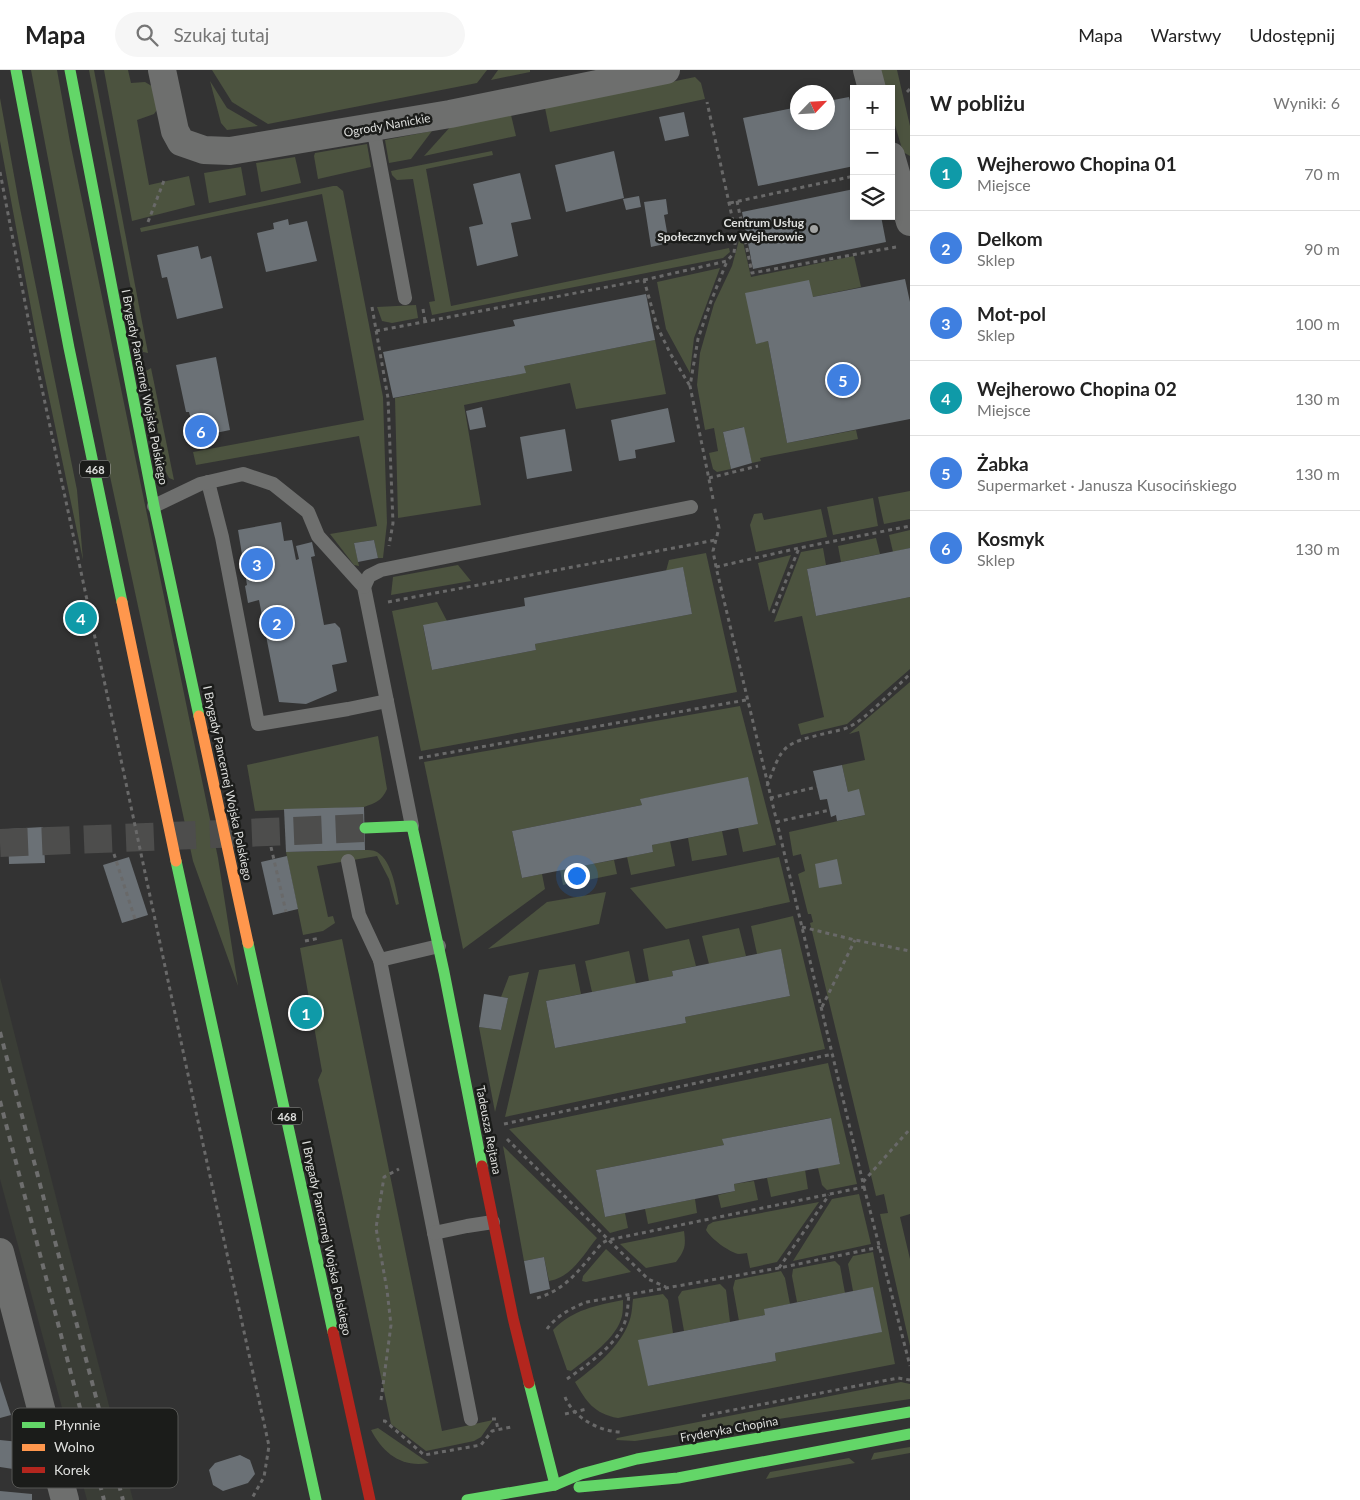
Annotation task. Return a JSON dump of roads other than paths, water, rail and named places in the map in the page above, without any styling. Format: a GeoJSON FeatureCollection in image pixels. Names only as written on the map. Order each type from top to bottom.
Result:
{"type":"FeatureCollection","features":[{"type":"Feature","properties":{"kind":"main road","name":"468"},"geometry":{"type":"LineString","coordinates":[[16,70],[69,348],[177,867],[316,1500]]}},
{"type":"Feature","properties":{"kind":"main road","name":"I Brygady Pancernej Wojska Polskiego"},"geometry":{"type":"LineString","coordinates":[[70,70],[154,506],[370,1500]]}},
{"type":"Feature","properties":{"kind":"main road"},"geometry":{"type":"LineString","coordinates":[[365,828],[412,826]]}},
{"type":"Feature","properties":{"kind":"main road","name":"Tadeusza Rejtana"},"geometry":{"type":"LineString","coordinates":[[412,826],[439,946],[513,1318],[555,1484]]}},
{"type":"Feature","properties":{"kind":"main road","name":"Fryderyka Chopina"},"geometry":{"type":"LineString","coordinates":[[467,1500],[555,1484],[581,1474],[637,1459],[910,1412]]}},
{"type":"Feature","properties":{"kind":"main road","name":"Fryderyka Chopina"},"geometry":{"type":"LineString","coordinates":[[555,1484],[585,1488],[678,1478],[910,1434]]}},
{"type":"Feature","properties":{"kind":"street","name":"Ogrody Nanickie"},"geometry":{"type":"LineString","coordinates":[[162,70],[175,131],[181,142],[204,150],[230,151],[450,114],[666,70]]}},
{"type":"Feature","properties":{"kind":"street"},"geometry":{"type":"LineString","coordinates":[[867,70],[871,85]]}},
{"type":"Feature","properties":{"kind":"street"},"geometry":{"type":"LineString","coordinates":[[895,170],[910,222]]}},
{"type":"Feature","properties":{"kind":"street"},"geometry":{"type":"LineString","coordinates":[[0,1252],[41,1408]]}},
{"type":"Feature","properties":{"kind":"lane"},"geometry":{"type":"LineString","coordinates":[[373,127],[405,298]]}},
{"type":"Feature","properties":{"kind":"lane"},"geometry":{"type":"LineString","coordinates":[[154,506],[204,483],[243,474],[273,484],[308,512],[318,536],[364,587],[412,826]]}},
{"type":"Feature","properties":{"kind":"lane"},"geometry":{"type":"LineString","coordinates":[[204,483],[222,537],[258,724],[387,701]]}},
{"type":"Feature","properties":{"kind":"lane"},"geometry":{"type":"LineString","coordinates":[[364,587],[369,576],[381,570],[691,507]]}},
{"type":"Feature","properties":{"kind":"lane"},"geometry":{"type":"LineString","coordinates":[[348,861],[359,916],[380,960],[471,1419]]}},
{"type":"Feature","properties":{"kind":"lane"},"geometry":{"type":"LineString","coordinates":[[380,960],[439,946]]}},
{"type":"Feature","properties":{"kind":"lane"},"geometry":{"type":"LineString","coordinates":[[434,1234],[493,1222]]}},
{"type":"Feature","properties":{"kind":"tunnel"},"geometry":{"type":"LineString","coordinates":[[0,843],[365,828]]}},
{"type":"Feature","properties":{"kind":"railway"},"geometry":{"type":"LineString","coordinates":[[0,1032],[99,1408]]}},
{"type":"Feature","properties":{"kind":"railway"},"geometry":{"type":"LineString","coordinates":[[0,1101],[80,1408]]}},
{"type":"Feature","properties":{"kind":"railway"},"geometry":{"type":"LineString","coordinates":[[101,1488],[104,1500]]}},
{"type":"Feature","properties":{"kind":"railway"},"geometry":{"type":"LineString","coordinates":[[120,1488],[123,1500]]}},
{"type":"Feature","properties":{"kind":"place","name":"Centrum Usług Społecznych w Wejherowie"},"geometry":{"type":"Point","coordinates":[814,229]}},
{"type":"Feature","properties":{"kind":"place","name":"Żabka"},"geometry":{"type":"Point","coordinates":[843,380]}},
{"type":"Feature","properties":{"kind":"place","name":"Kosmyk"},"geometry":{"type":"Point","coordinates":[201,431]}},
{"type":"Feature","properties":{"kind":"place","name":"Mot-pol"},"geometry":{"type":"Point","coordinates":[257,564]}},
{"type":"Feature","properties":{"kind":"place","name":"Wejherowo Chopina 02"},"geometry":{"type":"Point","coordinates":[81,618]}},
{"type":"Feature","properties":{"kind":"place","name":"Delkom"},"geometry":{"type":"Point","coordinates":[277,623]}},
{"type":"Feature","properties":{"kind":"place","name":"Wejherowo Chopina 01"},"geometry":{"type":"Point","coordinates":[306,1013]}}]}
